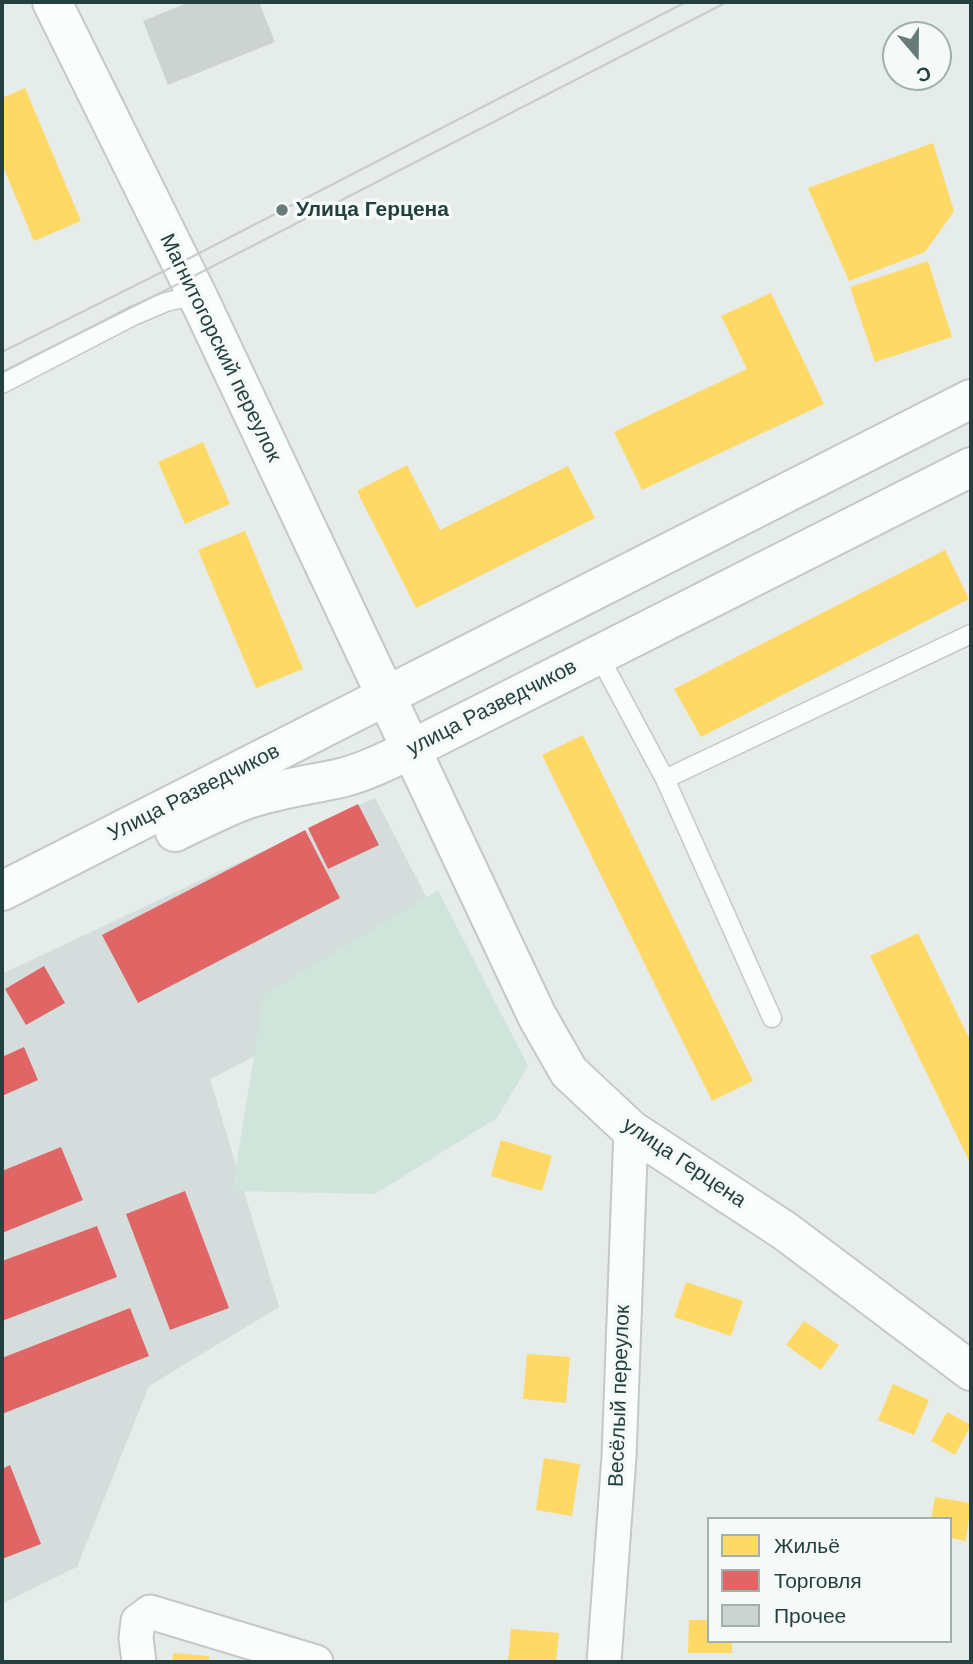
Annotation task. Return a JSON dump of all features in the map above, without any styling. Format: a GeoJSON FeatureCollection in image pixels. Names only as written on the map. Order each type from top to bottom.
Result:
{"type":"FeatureCollection","features":[{"type":"Feature","properties":{"kind":"main road","name":"Магнитогорский переулок"},"geometry":{"type":"LineString","coordinates":[[52,2],[197,295],[386,696]]}},
{"type":"Feature","properties":{"kind":"main road"},"geometry":{"type":"LineString","coordinates":[[386,696],[971,399]]}},
{"type":"Feature","properties":{"kind":"main road","name":"улица Разведчиков"},"geometry":{"type":"LineString","coordinates":[[2,920],[213,813],[246,799],[343,777],[412,749],[971,467]]}},
{"type":"Feature","properties":{"kind":"main road","name":"улица Герцена"},"geometry":{"type":"LineString","coordinates":[[386,696],[537,1016],[569,1072],[631,1130],[785,1231],[971,1371]]}},
{"type":"Feature","properties":{"kind":"main road","name":"Улица Разведчиков"},"geometry":{"type":"LineString","coordinates":[[2,891],[386,696]]}},
{"type":"Feature","properties":{"kind":"street","name":"Весёлый переулок"},"geometry":{"type":"LineString","coordinates":[[604,1662],[619,1457],[631,1130]]}},
{"type":"Feature","properties":{"kind":"street"},"geometry":{"type":"LineString","coordinates":[[139,1662],[136,1638],[138,1621],[150,1612],[316,1662]]}},
{"type":"Feature","properties":{"kind":"lane"},"geometry":{"type":"LineString","coordinates":[[2,384],[133,316],[166,302],[197,295]]}},
{"type":"Feature","properties":{"kind":"lane"},"geometry":{"type":"LineString","coordinates":[[664,779],[971,634]]}},
{"type":"Feature","properties":{"kind":"lane"},"geometry":{"type":"LineString","coordinates":[[598,654],[664,779],[772,1018]]}},
{"type":"Feature","properties":{"kind":"shaded area"},"geometry":{"type":"Polygon","coordinates":[[[375,798],[456,954],[210,1079],[279,1307],[149,1386],[77,1567],[2,1604],[2,974],[375,798]]]}},
{"type":"Feature","properties":{"kind":"green space"},"geometry":{"type":"Polygon","coordinates":[[[438,890],[528,1066],[497,1118],[375,1194],[232,1191],[264,995],[438,890]]]}},
{"type":"Feature","properties":{"kind":"building: Жильё"},"geometry":{"type":"Polygon","coordinates":[[[25,88],[81,221],[34,241],[2,164],[2,98],[25,88]]]}},
{"type":"Feature","properties":{"kind":"building: Жильё"},"geometry":{"type":"Polygon","coordinates":[[[933,143],[954,211],[925,252],[849,281],[808,188],[933,143]]]}},
{"type":"Feature","properties":{"kind":"building: Жильё"},"geometry":{"type":"Polygon","coordinates":[[[928,261],[952,337],[875,362],[850,287],[928,261]]]}},
{"type":"Feature","properties":{"kind":"building: Жильё"},"geometry":{"type":"Polygon","coordinates":[[[771,293],[824,404],[642,490],[614,432],[747,369],[721,316],[771,293]]]}},
{"type":"Feature","properties":{"kind":"building: Жильё"},"geometry":{"type":"Polygon","coordinates":[[[203,442],[230,504],[185,524],[158,462],[203,442]]]}},
{"type":"Feature","properties":{"kind":"building: Жильё"},"geometry":{"type":"Polygon","coordinates":[[[407,465],[440,530],[568,466],[595,518],[416,608],[357,491],[407,465]]]}},
{"type":"Feature","properties":{"kind":"building: Жильё"},"geometry":{"type":"Polygon","coordinates":[[[245,531],[303,669],[256,688],[198,550],[245,531]]]}},
{"type":"Feature","properties":{"kind":"building: Жильё"},"geometry":{"type":"Polygon","coordinates":[[[945,550],[969,599],[701,737],[674,689],[945,550]]]}},
{"type":"Feature","properties":{"kind":"building: Жильё"},"geometry":{"type":"Polygon","coordinates":[[[583,735],[753,1081],[712,1101],[542,755],[583,735]]]}},
{"type":"Feature","properties":{"kind":"building: Жильё"},"geometry":{"type":"Polygon","coordinates":[[[918,933],[971,1042],[971,1165],[870,956],[918,933]]]}},
{"type":"Feature","properties":{"kind":"building: Жильё"},"geometry":{"type":"Polygon","coordinates":[[[501,1140],[552,1156],[542,1191],[491,1176],[501,1140]]]}},
{"type":"Feature","properties":{"kind":"building: Жильё"},"geometry":{"type":"Polygon","coordinates":[[[686,1282],[743,1301],[731,1336],[674,1317],[686,1282]]]}},
{"type":"Feature","properties":{"kind":"building: Жильё"},"geometry":{"type":"Polygon","coordinates":[[[804,1321],[839,1345],[821,1370],[786,1345],[804,1321]]]}},
{"type":"Feature","properties":{"kind":"building: Жильё"},"geometry":{"type":"Polygon","coordinates":[[[527,1354],[570,1357],[566,1403],[523,1399],[527,1354]]]}},
{"type":"Feature","properties":{"kind":"building: Жильё"},"geometry":{"type":"Polygon","coordinates":[[[893,1384],[929,1400],[914,1435],[878,1420],[893,1384]]]}},
{"type":"Feature","properties":{"kind":"building: Жильё"},"geometry":{"type":"Polygon","coordinates":[[[947,1412],[971,1425],[955,1455],[931,1441],[947,1412]]]}},
{"type":"Feature","properties":{"kind":"building: Жильё"},"geometry":{"type":"Polygon","coordinates":[[[544,1458],[580,1464],[572,1516],[536,1510],[544,1458]]]}},
{"type":"Feature","properties":{"kind":"building: Жильё"},"geometry":{"type":"Polygon","coordinates":[[[935,1497],[971,1503],[966,1541],[952,1538],[952,1517],[931,1517],[935,1497]]]}},
{"type":"Feature","properties":{"kind":"building: Жильё"},"geometry":{"type":"Polygon","coordinates":[[[689,1620],[707,1620],[707,1643],[732,1643],[732,1653],[688,1653],[689,1620]]]}},
{"type":"Feature","properties":{"kind":"building: Жильё"},"geometry":{"type":"Polygon","coordinates":[[[511,1629],[559,1633],[556,1662],[508,1662],[511,1629]]]}},
{"type":"Feature","properties":{"kind":"building: Жильё"},"geometry":{"type":"Polygon","coordinates":[[[173,1653],[209,1656],[209,1662],[172,1662],[173,1653]]]}},
{"type":"Feature","properties":{"kind":"building: Торговля"},"geometry":{"type":"Polygon","coordinates":[[[358,804],[379,845],[328,869],[308,828],[358,804]]]}},
{"type":"Feature","properties":{"kind":"building: Торговля"},"geometry":{"type":"Polygon","coordinates":[[[305,830],[340,898],[138,1003],[102,935],[305,830]]]}},
{"type":"Feature","properties":{"kind":"building: Торговля"},"geometry":{"type":"Polygon","coordinates":[[[44,966],[65,1003],[26,1025],[5,989],[44,966]]]}},
{"type":"Feature","properties":{"kind":"building: Торговля"},"geometry":{"type":"Polygon","coordinates":[[[24,1047],[38,1080],[2,1096],[2,1057],[24,1047]]]}},
{"type":"Feature","properties":{"kind":"building: Торговля"},"geometry":{"type":"Polygon","coordinates":[[[61,1147],[83,1200],[2,1233],[2,1171],[61,1147]]]}},
{"type":"Feature","properties":{"kind":"building: Торговля"},"geometry":{"type":"Polygon","coordinates":[[[185,1191],[229,1308],[170,1330],[126,1214],[185,1191]]]}},
{"type":"Feature","properties":{"kind":"building: Торговля"},"geometry":{"type":"Polygon","coordinates":[[[97,1226],[117,1277],[2,1321],[2,1261],[97,1226]]]}},
{"type":"Feature","properties":{"kind":"building: Торговля"},"geometry":{"type":"Polygon","coordinates":[[[130,1308],[149,1356],[2,1414],[2,1358],[130,1308]]]}},
{"type":"Feature","properties":{"kind":"building: Торговля"},"geometry":{"type":"Polygon","coordinates":[[[10,1465],[41,1544],[2,1559],[2,1469],[10,1465]]]}},
{"type":"Feature","properties":{"kind":"building: Прочее"},"geometry":{"type":"Polygon","coordinates":[[[189,2],[259,2],[275,42],[168,85],[143,21],[189,2]]]}},
{"type":"Feature","properties":{"kind":"tram line"},"geometry":{"type":"LineString","coordinates":[[2,352],[686,2]]}},
{"type":"Feature","properties":{"kind":"tram line"},"geometry":{"type":"LineString","coordinates":[[2,372],[727,2]]}},
{"type":"Feature","properties":{"kind":"place","name":"Улица Герцена"},"geometry":{"type":"Point","coordinates":[282,210]}}]}
